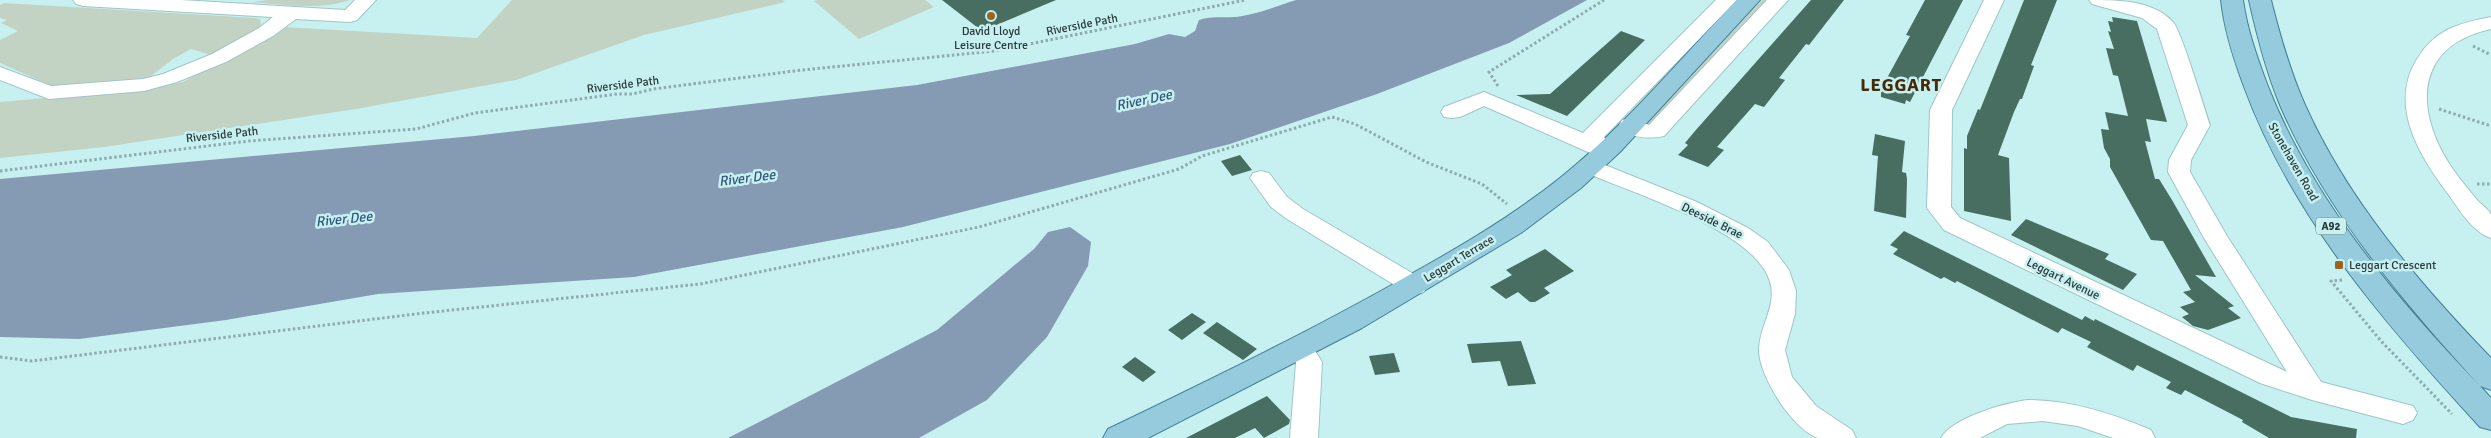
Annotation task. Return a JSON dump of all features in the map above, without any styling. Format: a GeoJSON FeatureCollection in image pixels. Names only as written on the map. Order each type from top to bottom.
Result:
{"type":"FeatureCollection","features":[{"type":"Feature","properties":{"kind":"main road","name":"Leggart Terrace"},"geometry":{"type":"LineString","coordinates":[[1119,438],[1300,348],[1415,286],[1526,217],[1598,158],[1749,0]]}},
{"type":"Feature","properties":{"kind":"main road","name":"Stonehaven Road"},"geometry":{"type":"LineString","coordinates":[[2232,0],[2236,26],[2251,77],[2286,154],[2330,225],[2365,273],[2440,362],[2491,418]]}},
{"type":"Feature","properties":{"kind":"main road","name":"Stonehaven Road"},"geometry":{"type":"LineString","coordinates":[[2260,0],[2266,28],[2284,83],[2314,148],[2333,180],[2382,250],[2411,287],[2491,378]]}},
{"type":"Feature","properties":{"kind":"street"},"geometry":{"type":"LineString","coordinates":[[83,0],[350,16],[366,0]]}},
{"type":"Feature","properties":{"kind":"street"},"geometry":{"type":"LineString","coordinates":[[1598,158],[1591,137],[1727,0]]}},
{"type":"Feature","properties":{"kind":"street"},"geometry":{"type":"LineString","coordinates":[[1630,125],[1646,132],[1656,131],[1778,0]]}},
{"type":"Feature","properties":{"kind":"street","name":"Leggart Avenue"},"geometry":{"type":"LineString","coordinates":[[1994,0],[1941,110],[1938,193],[1939,208],[1944,217],[1963,231],[2221,355],[2269,376],[2312,390],[2403,413]]}},
{"type":"Feature","properties":{"kind":"street"},"geometry":{"type":"LineString","coordinates":[[2098,0],[2149,14],[2166,26],[2199,125],[2195,136],[2179,160],[2179,172],[2216,238],[2312,390]]}},
{"type":"Feature","properties":{"kind":"street"},"geometry":{"type":"LineString","coordinates":[[0,73],[48,93],[144,85],[170,78],[219,58],[266,32],[292,12]]}},
{"type":"Feature","properties":{"kind":"street"},"geometry":{"type":"LineString","coordinates":[[2491,23],[2450,36],[2434,49],[2424,63],[2419,79],[2416,103],[2420,126],[2432,151],[2454,186],[2491,230]]}},
{"type":"Feature","properties":{"kind":"street","name":"Deeside Brae"},"geometry":{"type":"LineString","coordinates":[[1452,112],[1484,98],[1716,220],[1763,251],[1773,262],[1780,277],[1784,294],[1781,319],[1772,349],[1774,362],[1781,381],[1793,400],[1808,415],[1828,432],[1842,438]]}},
{"type":"Feature","properties":{"kind":"street"},"geometry":{"type":"LineString","coordinates":[[1261,178],[1279,202],[1295,214],[1415,286]]}},
{"type":"Feature","properties":{"kind":"street"},"geometry":{"type":"LineString","coordinates":[[1300,348],[1309,362],[1304,438]]}},
{"type":"Feature","properties":{"kind":"street"},"geometry":{"type":"LineString","coordinates":[[1956,438],[1995,418],[2012,413],[2033,411],[2065,414],[2108,424],[2141,438]]}},
{"type":"Feature","properties":{"kind":"path","name":"Riverside Path"},"geometry":{"type":"LineString","coordinates":[[0,172],[249,141],[416,129],[475,112],[633,94],[653,89],[802,70],[995,51],[1245,0]]}},
{"type":"Feature","properties":{"kind":"path"},"geometry":{"type":"LineString","coordinates":[[1489,72],[1604,0]]}},
{"type":"Feature","properties":{"kind":"path"},"geometry":{"type":"LineString","coordinates":[[2416,103],[2480,120],[2480,123],[2491,126]]}},
{"type":"Feature","properties":{"kind":"path"},"geometry":{"type":"LineString","coordinates":[[0,357],[32,361],[424,312],[700,284],[980,227],[1179,169],[1202,156],[1332,116],[1355,124],[1426,162],[1482,184],[1510,206]]}},
{"type":"Feature","properties":{"kind":"path"},"geometry":{"type":"LineString","coordinates":[[2476,184],[2491,184]]}},
{"type":"Feature","properties":{"kind":"path"},"geometry":{"type":"LineString","coordinates":[[2343,280],[2331,281],[2381,341],[2454,417]]}},
{"type":"Feature","properties":{"kind":"green space"},"geometry":{"type":"Polygon","coordinates":[[[268,0],[350,0],[314,6],[251,2],[268,0]]]}},
{"type":"Feature","properties":{"kind":"green space"},"geometry":{"type":"Polygon","coordinates":[[[512,0],[783,0],[785,2],[644,35],[516,80],[356,109],[104,147],[0,158],[0,102],[155,88],[183,82],[283,27],[477,38],[512,0]]]}},
{"type":"Feature","properties":{"kind":"green space"},"geometry":{"type":"Polygon","coordinates":[[[925,0],[934,7],[859,39],[814,1],[925,0]]]}},
{"type":"Feature","properties":{"kind":"green space"},"geometry":{"type":"Polygon","coordinates":[[[1762,0],[1769,0],[1650,124],[1647,123],[1762,0]]]}},
{"type":"Feature","properties":{"kind":"green space"},"geometry":{"type":"Polygon","coordinates":[[[4,3],[255,18],[260,19],[261,26],[266,27],[214,56],[191,49],[173,59],[146,80],[54,87],[0,63],[0,40],[18,31],[1,23],[7,20],[0,18],[0,5],[4,3]]]}},
{"type":"Feature","properties":{"kind":"water","name":"River Dee"},"geometry":{"type":"Polygon","coordinates":[[[1296,0],[1587,0],[1509,43],[1377,94],[1230,144],[903,227],[634,277],[378,294],[226,320],[79,339],[0,337],[0,179],[474,136],[917,85],[1135,44],[1169,34],[1185,37],[1195,31],[1199,20],[1249,15],[1296,0]]]}},
{"type":"Feature","properties":{"kind":"water"},"geometry":{"type":"Polygon","coordinates":[[[1070,227],[1091,242],[1088,266],[1047,337],[987,400],[919,438],[728,438],[937,330],[1034,249],[1048,232],[1070,227]]]}},
{"type":"Feature","properties":{"kind":"building","name":"David Lloyd Leisure Centre"},"geometry":{"type":"Polygon","coordinates":[[[942,0],[1056,0],[982,31],[942,0]]]}},
{"type":"Feature","properties":{"kind":"building"},"geometry":{"type":"Polygon","coordinates":[[[1811,0],[1844,0],[1809,45],[1806,44],[1779,78],[1785,80],[1764,107],[1755,104],[1717,147],[1724,150],[1708,167],[1678,155],[1688,145],[1685,143],[1695,131],[1811,0]]]}},
{"type":"Feature","properties":{"kind":"building"},"geometry":{"type":"Polygon","coordinates":[[[1925,0],[1963,0],[1910,102],[1906,100],[1905,104],[1881,97],[1881,89],[1910,36],[1906,35],[1925,0]]]}},
{"type":"Feature","properties":{"kind":"building"},"geometry":{"type":"Polygon","coordinates":[[[2024,0],[2057,0],[2031,65],[2034,66],[2022,99],[2020,99],[2014,112],[1998,155],[2009,158],[2011,221],[1964,211],[1964,148],[1967,149],[1967,136],[1978,109],[1980,110],[2024,0]]]}},
{"type":"Feature","properties":{"kind":"building"},"geometry":{"type":"Polygon","coordinates":[[[2112,17],[2137,21],[2167,122],[2146,119],[2151,142],[2145,141],[2155,179],[2159,179],[2216,277],[2195,275],[2234,306],[2228,308],[2241,318],[2208,330],[2193,326],[2182,317],[2189,314],[2180,307],[2195,302],[2183,292],[2191,290],[2163,241],[2151,240],[2110,167],[2110,159],[2104,148],[2101,129],[2109,130],[2105,112],[2128,116],[2118,76],[2113,75],[2106,48],[2114,49],[2108,31],[2111,32],[2108,21],[2113,22],[2112,17]]]}},
{"type":"Feature","properties":{"kind":"building"},"geometry":{"type":"Polygon","coordinates":[[[1621,31],[1645,40],[1567,116],[1516,95],[1550,94],[1621,31]]]}},
{"type":"Feature","properties":{"kind":"building"},"geometry":{"type":"Polygon","coordinates":[[[1875,134],[1905,141],[1902,172],[1906,173],[1907,179],[1906,218],[1874,211],[1878,156],[1872,155],[1875,134]]]}},
{"type":"Feature","properties":{"kind":"building"},"geometry":{"type":"Polygon","coordinates":[[[1240,155],[1252,170],[1232,176],[1221,161],[1240,155]]]}},
{"type":"Feature","properties":{"kind":"building"},"geometry":{"type":"Polygon","coordinates":[[[2026,219],[2109,254],[2105,259],[2137,274],[2123,290],[2011,235],[2026,219]]]}},
{"type":"Feature","properties":{"kind":"building"},"geometry":{"type":"Polygon","coordinates":[[[1904,231],[2082,320],[2085,316],[2094,321],[2095,319],[2291,417],[2357,429],[2356,438],[2269,438],[2242,422],[2243,420],[2185,390],[2181,395],[2166,388],[2171,382],[2137,365],[2133,371],[2087,347],[2091,342],[2062,328],[2058,333],[1957,281],[1955,283],[1944,277],[1941,279],[1893,254],[1898,249],[1890,245],[1904,231]]]}},
{"type":"Feature","properties":{"kind":"building"},"geometry":{"type":"Polygon","coordinates":[[[1545,249],[1574,271],[1544,288],[1550,293],[1535,302],[1530,302],[1518,292],[1506,299],[1490,287],[1512,275],[1506,270],[1545,249]]]}},
{"type":"Feature","properties":{"kind":"building"},"geometry":{"type":"Polygon","coordinates":[[[1192,313],[1206,322],[1182,340],[1168,330],[1192,313]]]}},
{"type":"Feature","properties":{"kind":"building"},"geometry":{"type":"Polygon","coordinates":[[[1217,322],[1257,349],[1243,360],[1203,333],[1217,322]]]}},
{"type":"Feature","properties":{"kind":"building"},"geometry":{"type":"Polygon","coordinates":[[[1521,341],[1536,384],[1508,386],[1500,361],[1472,363],[1467,344],[1521,341]]]}},
{"type":"Feature","properties":{"kind":"building"},"geometry":{"type":"Polygon","coordinates":[[[1394,353],[1400,372],[1375,375],[1369,356],[1394,353]]]}},
{"type":"Feature","properties":{"kind":"building"},"geometry":{"type":"Polygon","coordinates":[[[1135,357],[1156,372],[1143,382],[1122,367],[1135,357]]]}},
{"type":"Feature","properties":{"kind":"building"},"geometry":{"type":"Polygon","coordinates":[[[1267,396],[1290,420],[1289,424],[1264,438],[1255,428],[1235,438],[1186,438],[1267,396]]]}},
{"type":"Feature","properties":{"kind":"place","name":"David Lloyd Leisure Centre"},"geometry":{"type":"Point","coordinates":[991,16]}},
{"type":"Feature","properties":{"kind":"place","name":"Leggart Crescent"},"geometry":{"type":"Point","coordinates":[2339,265]}},
{"type":"Feature","properties":{"kind":"district","name":"LEGGART"},"geometry":{"type":"Point","coordinates":[1901,85]}}]}
